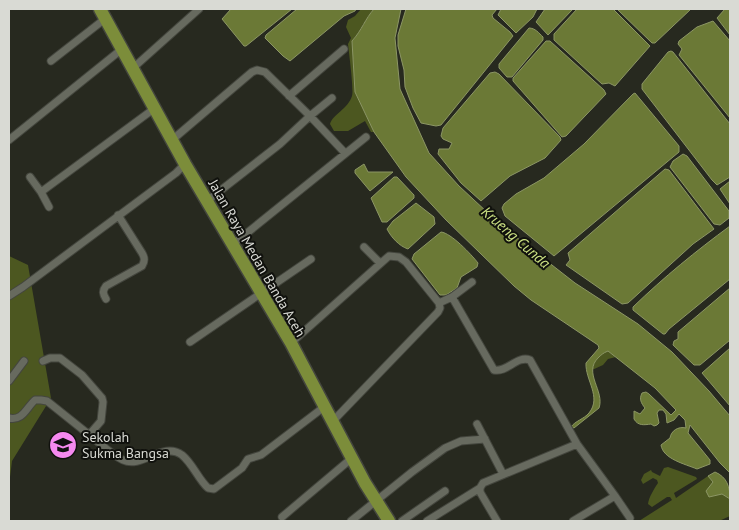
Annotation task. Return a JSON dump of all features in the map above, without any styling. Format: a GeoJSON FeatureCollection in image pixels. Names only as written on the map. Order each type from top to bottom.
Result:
{"type":"FeatureCollection","features":[{"type":"Feature","properties":{"kind":"highway","name":"Jalan Raya Medan Banda Aceh"},"geometry":{"type":"LineString","coordinates":[[103,14],[231,245],[291,344],[365,483],[388,521]]}},
{"type":"Feature","properties":{"kind":"street"},"geometry":{"type":"LineString","coordinates":[[133,68],[199,9]]}},
{"type":"Feature","properties":{"kind":"street"},"geometry":{"type":"LineString","coordinates":[[51,61],[103,14]]}},
{"type":"Feature","properties":{"kind":"street"},"geometry":{"type":"LineString","coordinates":[[289,96],[344,48]]}},
{"type":"Feature","properties":{"kind":"street"},"geometry":{"type":"LineString","coordinates":[[9,140],[122,49]]}},
{"type":"Feature","properties":{"kind":"street"},"geometry":{"type":"LineString","coordinates":[[172,140],[252,72],[257,70],[264,72],[345,153]]}},
{"type":"Feature","properties":{"kind":"street"},"geometry":{"type":"LineString","coordinates":[[207,201],[280,144],[332,98]]}},
{"type":"Feature","properties":{"kind":"street"},"geometry":{"type":"LineString","coordinates":[[41,192],[155,108]]}},
{"type":"Feature","properties":{"kind":"street"},"geometry":{"type":"LineString","coordinates":[[231,245],[366,137]]}},
{"type":"Feature","properties":{"kind":"street"},"geometry":{"type":"LineString","coordinates":[[9,296],[24,287],[176,173],[185,164]]}},
{"type":"Feature","properties":{"kind":"street"},"geometry":{"type":"LineString","coordinates":[[30,177],[49,207]]}},
{"type":"Feature","properties":{"kind":"street"},"geometry":{"type":"LineString","coordinates":[[106,299],[103,289],[106,286],[142,266],[144,262],[142,253],[118,216]]}},
{"type":"Feature","properties":{"kind":"street"},"geometry":{"type":"LineString","coordinates":[[364,247],[380,263]]}},
{"type":"Feature","properties":{"kind":"street"},"geometry":{"type":"LineString","coordinates":[[291,344],[389,256],[406,262],[439,303],[440,308],[438,312],[332,422]]}},
{"type":"Feature","properties":{"kind":"street"},"geometry":{"type":"LineString","coordinates":[[190,342],[311,259]]}},
{"type":"Feature","properties":{"kind":"street"},"geometry":{"type":"LineString","coordinates":[[439,303],[452,297],[472,282]]}},
{"type":"Feature","properties":{"kind":"street"},"geometry":{"type":"LineString","coordinates":[[452,297],[494,370],[502,370],[522,359],[530,360],[577,444],[630,518]]}},
{"type":"Feature","properties":{"kind":"street"},"geometry":{"type":"LineString","coordinates":[[43,361],[50,358],[60,358],[82,375],[102,398],[101,421],[89,435]]}},
{"type":"Feature","properties":{"kind":"street"},"geometry":{"type":"LineString","coordinates":[[9,381],[24,361]]}},
{"type":"Feature","properties":{"kind":"street"},"geometry":{"type":"LineString","coordinates":[[9,418],[15,420],[22,416],[35,400],[48,401],[89,435],[124,460],[138,461],[164,452],[176,452],[187,461],[208,488],[214,489],[242,468],[248,459],[260,455],[324,407]]}},
{"type":"Feature","properties":{"kind":"street"},"geometry":{"type":"LineString","coordinates":[[477,424],[504,474]]}},
{"type":"Feature","properties":{"kind":"street"},"geometry":{"type":"LineString","coordinates":[[351,521],[444,448],[461,441],[485,439]]}},
{"type":"Feature","properties":{"kind":"street"},"geometry":{"type":"LineString","coordinates":[[427,521],[480,488],[483,483],[577,444]]}},
{"type":"Feature","properties":{"kind":"street"},"geometry":{"type":"LineString","coordinates":[[282,518],[352,458]]}},
{"type":"Feature","properties":{"kind":"street"},"geometry":{"type":"LineString","coordinates":[[480,488],[480,492],[497,521]]}},
{"type":"Feature","properties":{"kind":"street"},"geometry":{"type":"LineString","coordinates":[[402,521],[445,491]]}},
{"type":"Feature","properties":{"kind":"street"},"geometry":{"type":"LineString","coordinates":[[574,521],[615,496]]}},
{"type":"Feature","properties":{"kind":"shaded area"},"geometry":{"type":"Polygon","coordinates":[[[361,9],[374,9],[352,41],[355,92],[374,132],[371,132],[365,121],[348,131],[334,131],[330,124],[332,120],[350,101],[352,96],[348,44],[351,38],[346,27],[348,20],[361,9]]]}},
{"type":"Feature","properties":{"kind":"shaded area"},"geometry":{"type":"Polygon","coordinates":[[[9,256],[28,265],[51,398],[12,461],[9,485],[9,256]]]}},
{"type":"Feature","properties":{"kind":"shaded area"},"geometry":{"type":"Polygon","coordinates":[[[608,351],[616,357],[608,359],[603,365],[592,370],[597,358],[608,351]]]}},
{"type":"Feature","properties":{"kind":"shaded area"},"geometry":{"type":"Polygon","coordinates":[[[668,467],[697,479],[674,493],[676,498],[708,476],[722,494],[730,499],[730,516],[719,521],[639,521],[672,500],[670,497],[667,497],[652,507],[648,504],[658,483],[657,480],[653,478],[643,484],[641,480],[644,474],[651,470],[660,476],[664,468],[668,467]]]}},
{"type":"Feature","properties":{"kind":"water"},"geometry":{"type":"Polygon","coordinates":[[[231,9],[292,9],[244,46],[222,19],[231,9]]]}},
{"type":"Feature","properties":{"kind":"water"},"geometry":{"type":"Polygon","coordinates":[[[297,9],[356,9],[344,16],[290,61],[265,38],[266,35],[297,9]]]}},
{"type":"Feature","properties":{"kind":"water","name":"Krueng Cunda"},"geometry":{"type":"Polygon","coordinates":[[[374,9],[401,9],[395,38],[400,89],[429,153],[459,186],[502,226],[575,283],[638,324],[672,352],[709,391],[730,416],[730,473],[690,425],[688,433],[710,460],[710,464],[697,469],[666,454],[661,445],[670,438],[675,430],[686,428],[685,420],[679,414],[674,420],[667,423],[666,414],[663,410],[659,410],[657,413],[659,423],[657,425],[637,423],[634,419],[634,411],[640,414],[645,408],[641,401],[642,393],[646,392],[649,394],[671,415],[676,410],[655,388],[608,351],[598,358],[593,370],[599,395],[599,408],[574,428],[571,427],[587,415],[593,407],[594,395],[586,363],[599,348],[598,345],[531,300],[514,286],[446,220],[406,177],[374,132],[355,92],[352,41],[374,9]]]}},
{"type":"Feature","properties":{"kind":"water"},"geometry":{"type":"Polygon","coordinates":[[[406,9],[497,9],[492,15],[493,18],[513,36],[441,125],[421,123],[405,87],[398,35],[406,9]]]}},
{"type":"Feature","properties":{"kind":"water"},"geometry":{"type":"Polygon","coordinates":[[[501,9],[537,9],[533,17],[516,33],[498,15],[501,9]]]}},
{"type":"Feature","properties":{"kind":"water"},"geometry":{"type":"Polygon","coordinates":[[[545,9],[573,9],[548,35],[536,22],[545,9]]]}},
{"type":"Feature","properties":{"kind":"water"},"geometry":{"type":"Polygon","coordinates":[[[577,9],[613,9],[650,46],[615,86],[609,83],[602,84],[554,40],[554,34],[577,9]]]}},
{"type":"Feature","properties":{"kind":"water"},"geometry":{"type":"Polygon","coordinates":[[[617,9],[691,9],[655,43],[652,43],[617,9]]]}},
{"type":"Feature","properties":{"kind":"water"},"geometry":{"type":"Polygon","coordinates":[[[725,9],[730,9],[730,35],[717,18],[725,9]]]}},
{"type":"Feature","properties":{"kind":"water"},"geometry":{"type":"Polygon","coordinates":[[[713,21],[730,41],[730,118],[679,55],[682,49],[678,44],[679,41],[697,27],[713,21]]]}},
{"type":"Feature","properties":{"kind":"water"},"geometry":{"type":"Polygon","coordinates":[[[529,28],[538,32],[543,37],[543,40],[512,77],[507,77],[499,68],[499,64],[529,28]]]}},
{"type":"Feature","properties":{"kind":"water"},"geometry":{"type":"Polygon","coordinates":[[[546,41],[550,41],[604,90],[606,94],[566,136],[562,137],[513,81],[513,78],[546,41]]]}},
{"type":"Feature","properties":{"kind":"water"},"geometry":{"type":"Polygon","coordinates":[[[671,51],[730,124],[730,177],[717,185],[642,89],[642,84],[668,52],[671,51]]]}},
{"type":"Feature","properties":{"kind":"water"},"geometry":{"type":"Polygon","coordinates":[[[495,72],[561,140],[545,158],[510,176],[481,201],[461,183],[438,154],[439,149],[449,149],[452,143],[441,136],[443,128],[490,73],[495,72]]]}},
{"type":"Feature","properties":{"kind":"water"},"geometry":{"type":"Polygon","coordinates":[[[635,93],[679,146],[679,152],[554,256],[505,216],[502,208],[516,194],[544,178],[584,144],[635,93]]]}},
{"type":"Feature","properties":{"kind":"water"},"geometry":{"type":"Polygon","coordinates":[[[683,154],[687,156],[729,211],[729,218],[720,225],[714,224],[670,167],[673,161],[683,154]]]}},
{"type":"Feature","properties":{"kind":"water"},"geometry":{"type":"Polygon","coordinates":[[[364,164],[368,172],[393,172],[370,191],[355,173],[355,170],[364,164]]]}},
{"type":"Feature","properties":{"kind":"water"},"geometry":{"type":"Polygon","coordinates":[[[665,169],[669,170],[714,229],[693,244],[628,303],[622,304],[566,265],[570,260],[568,253],[665,169]]]}},
{"type":"Feature","properties":{"kind":"water"},"geometry":{"type":"Polygon","coordinates":[[[394,177],[397,177],[414,195],[414,198],[387,222],[382,222],[371,198],[394,177]]]}},
{"type":"Feature","properties":{"kind":"water"},"geometry":{"type":"Polygon","coordinates":[[[730,181],[730,204],[720,189],[730,181]]]}},
{"type":"Feature","properties":{"kind":"water"},"geometry":{"type":"Polygon","coordinates":[[[416,203],[434,217],[435,224],[408,249],[401,246],[387,229],[393,221],[416,203]]]}},
{"type":"Feature","properties":{"kind":"water"},"geometry":{"type":"Polygon","coordinates":[[[730,226],[730,279],[665,334],[633,310],[633,307],[668,275],[730,226]]]}},
{"type":"Feature","properties":{"kind":"water"},"geometry":{"type":"Polygon","coordinates":[[[441,232],[455,240],[478,263],[477,267],[461,277],[457,288],[446,295],[440,295],[412,259],[414,254],[441,232]]]}},
{"type":"Feature","properties":{"kind":"water"},"geometry":{"type":"Polygon","coordinates":[[[730,288],[730,340],[700,365],[694,365],[673,345],[674,341],[678,339],[678,332],[730,288]]]}},
{"type":"Feature","properties":{"kind":"water"},"geometry":{"type":"Polygon","coordinates":[[[730,348],[730,406],[702,373],[730,348]]]}},
{"type":"Feature","properties":{"kind":"water"},"geometry":{"type":"Polygon","coordinates":[[[715,472],[727,483],[730,499],[722,494],[709,497],[706,491],[713,482],[708,476],[715,472]]]}},
{"type":"Feature","properties":{"kind":"place","name":"Sekolah Sukma Bangsa"},"geometry":{"type":"Point","coordinates":[63,445]}}]}
